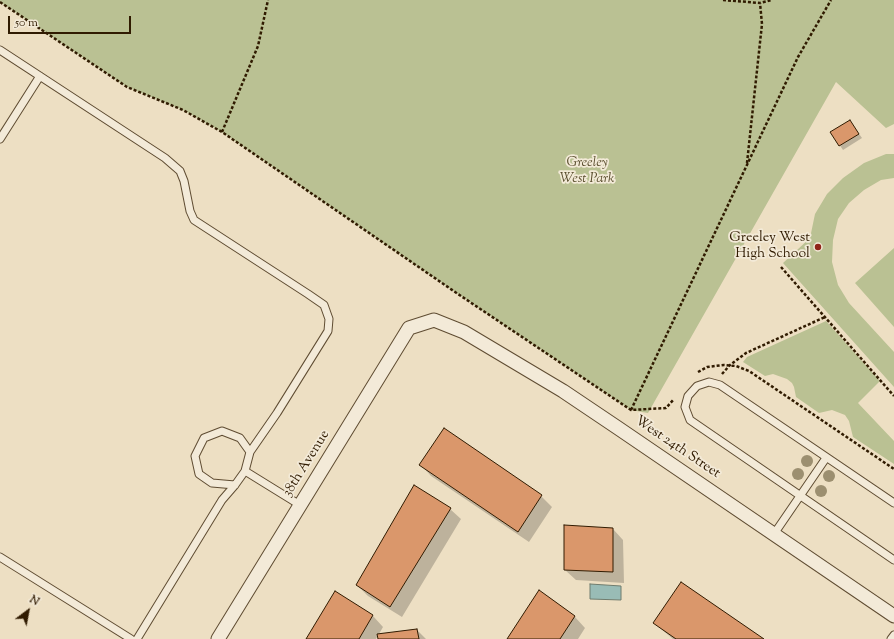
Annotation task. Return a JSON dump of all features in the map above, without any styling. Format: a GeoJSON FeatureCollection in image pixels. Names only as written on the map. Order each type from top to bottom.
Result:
{"type":"FeatureCollection","features":[{"type":"Feature","properties":{"kind":"street","name":"38th Avenue"},"geometry":{"type":"LineString","coordinates":[[218,639],[409,328],[434,320]]}},
{"type":"Feature","properties":{"kind":"street","name":"West 24th Street"},"geometry":{"type":"LineString","coordinates":[[434,320],[464,332],[563,392],[894,616]]}},
{"type":"Feature","properties":{"kind":"lane"},"geometry":{"type":"LineString","coordinates":[[0,50],[165,158],[180,171],[184,181],[190,211],[194,220],[324,305],[329,319],[328,331],[277,413],[250,452],[245,471],[222,500],[137,639]]}},
{"type":"Feature","properties":{"kind":"lane"},"geometry":{"type":"LineString","coordinates":[[0,139],[40,76]]}},
{"type":"Feature","properties":{"kind":"lane"},"geometry":{"type":"LineString","coordinates":[[894,503],[826,458],[734,393],[720,385],[709,382],[697,386],[688,396],[685,407],[690,420],[894,560]]}},
{"type":"Feature","properties":{"kind":"lane"},"geometry":{"type":"LineString","coordinates":[[235,485],[212,483],[200,474],[195,456],[204,438],[222,431],[240,438],[250,452]]}},
{"type":"Feature","properties":{"kind":"lane"},"geometry":{"type":"LineString","coordinates":[[774,534],[826,458]]}},
{"type":"Feature","properties":{"kind":"lane"},"geometry":{"type":"LineString","coordinates":[[245,471],[300,505]]}},
{"type":"Feature","properties":{"kind":"lane"},"geometry":{"type":"LineString","coordinates":[[0,557],[131,639]]}},
{"type":"Feature","properties":{"kind":"lane"},"geometry":{"type":"LineString","coordinates":[[891,639],[894,635]]}},
{"type":"Feature","properties":{"kind":"path"},"geometry":{"type":"LineString","coordinates":[[222,132],[258,46],[268,0]]}},
{"type":"Feature","properties":{"kind":"path"},"geometry":{"type":"LineString","coordinates":[[723,0],[760,3],[772,0]]}},
{"type":"Feature","properties":{"kind":"path"},"geometry":{"type":"LineString","coordinates":[[0,2],[127,87],[183,110],[222,132],[458,294],[631,410],[798,57],[831,0]]}},
{"type":"Feature","properties":{"kind":"path"},"geometry":{"type":"LineString","coordinates":[[746,166],[762,24],[760,3]]}},
{"type":"Feature","properties":{"kind":"path"},"geometry":{"type":"LineString","coordinates":[[781,267],[894,396]]}},
{"type":"Feature","properties":{"kind":"path"},"geometry":{"type":"LineString","coordinates":[[714,383],[730,365],[746,353],[825,317]]}},
{"type":"Feature","properties":{"kind":"green space","name":"Greeley West Park"},"geometry":{"type":"Polygon","coordinates":[[[0,0],[894,0],[894,124],[886,128],[836,82],[648,413],[631,410],[458,294],[222,132],[183,110],[127,87],[0,2],[0,0]]]}},
{"type":"Feature","properties":{"kind":"green space"},"geometry":{"type":"Polygon","coordinates":[[[886,154],[894,154],[894,178],[881,180],[864,190],[849,203],[838,219],[833,240],[832,262],[838,285],[849,303],[894,352],[894,387],[783,263],[810,238],[815,214],[827,194],[843,178],[864,163],[886,154]]]}},
{"type":"Feature","properties":{"kind":"green space"},"geometry":{"type":"Polygon","coordinates":[[[894,248],[894,327],[855,283],[894,248]]]}},
{"type":"Feature","properties":{"kind":"green space"},"geometry":{"type":"Polygon","coordinates":[[[826,321],[880,381],[858,403],[894,441],[894,464],[853,437],[849,421],[845,415],[832,410],[819,413],[796,397],[792,383],[787,379],[773,374],[765,376],[743,362],[747,357],[826,321]]]}},
{"type":"Feature","properties":{"kind":"water"},"geometry":{"type":"Polygon","coordinates":[[[590,584],[621,586],[621,600],[590,599],[590,584]]]}},
{"type":"Feature","properties":{"kind":"building"},"geometry":{"type":"Polygon","coordinates":[[[850,120],[859,134],[839,146],[830,132],[850,120]]]}},
{"type":"Feature","properties":{"kind":"building"},"geometry":{"type":"Polygon","coordinates":[[[444,428],[542,495],[518,532],[419,465],[444,428]]]}},
{"type":"Feature","properties":{"kind":"building"},"geometry":{"type":"Polygon","coordinates":[[[414,485],[451,508],[390,607],[356,585],[414,485]]]}},
{"type":"Feature","properties":{"kind":"building"},"geometry":{"type":"Polygon","coordinates":[[[564,525],[613,528],[613,572],[564,570],[564,525]]]}},
{"type":"Feature","properties":{"kind":"building"},"geometry":{"type":"Polygon","coordinates":[[[681,582],[764,639],[676,639],[653,623],[681,582]]]}},
{"type":"Feature","properties":{"kind":"building"},"geometry":{"type":"Polygon","coordinates":[[[539,590],[575,616],[560,639],[507,639],[539,590]]]}},
{"type":"Feature","properties":{"kind":"building"},"geometry":{"type":"Polygon","coordinates":[[[335,591],[373,615],[359,639],[306,639],[335,591]]]}},
{"type":"Feature","properties":{"kind":"building"},"geometry":{"type":"Polygon","coordinates":[[[417,629],[419,639],[378,639],[377,634],[417,629]]]}},
{"type":"Feature","properties":{"kind":"place","name":"Greeley West High School"},"geometry":{"type":"Point","coordinates":[818,247]}}]}
